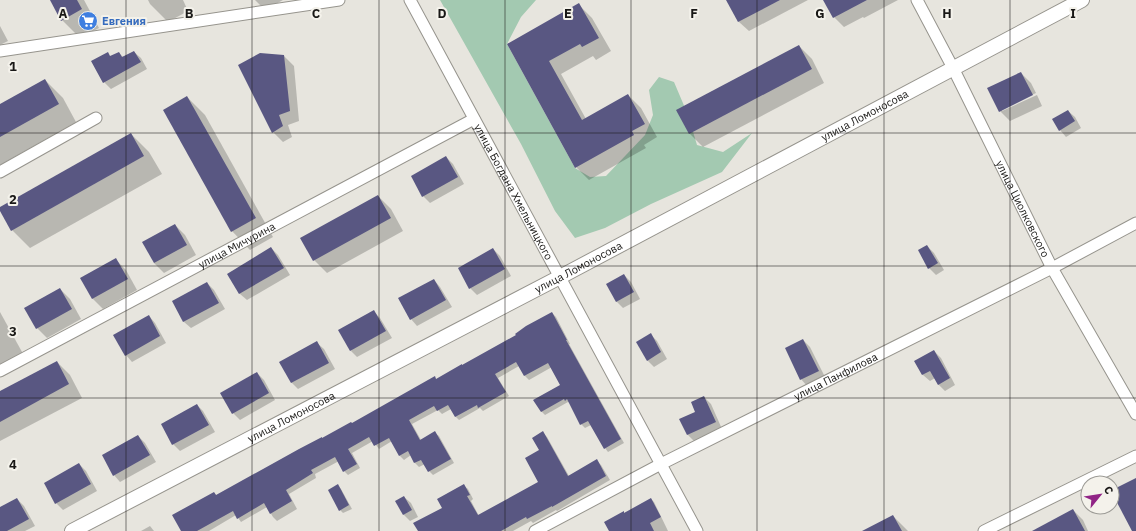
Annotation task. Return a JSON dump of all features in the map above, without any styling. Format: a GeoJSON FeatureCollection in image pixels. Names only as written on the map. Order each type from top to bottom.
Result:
{"type":"FeatureCollection","features":[{"type":"Feature","properties":{"kind":"street"},"geometry":{"type":"LineString","coordinates":[[0,51],[339,0]]}},
{"type":"Feature","properties":{"kind":"street","name":"улица Богдана Хмельницкого"},"geometry":{"type":"LineString","coordinates":[[410,0],[697,531]]}},
{"type":"Feature","properties":{"kind":"street","name":"улица Циолковского"},"geometry":{"type":"LineString","coordinates":[[917,0],[953,68],[1052,268],[1136,414]]}},
{"type":"Feature","properties":{"kind":"street","name":"улица Ломоносова"},"geometry":{"type":"LineString","coordinates":[[72,531],[560,277],[1082,0]]}},
{"type":"Feature","properties":{"kind":"street"},"geometry":{"type":"LineString","coordinates":[[0,172],[96,118]]}},
{"type":"Feature","properties":{"kind":"street","name":"улица Мичурина"},"geometry":{"type":"LineString","coordinates":[[0,371],[474,119]]}},
{"type":"Feature","properties":{"kind":"street","name":"улица Панфилова"},"geometry":{"type":"LineString","coordinates":[[535,531],[661,464],[1052,268],[1136,223]]}},
{"type":"Feature","properties":{"kind":"street"},"geometry":{"type":"LineString","coordinates":[[984,531],[1136,456]]}},
{"type":"Feature","properties":{"kind":"green space"},"geometry":{"type":"Polygon","coordinates":[[[440,0],[536,0],[521,17],[507,44],[575,168],[590,177],[606,176],[645,135],[653,115],[649,90],[659,77],[674,82],[688,115],[697,145],[723,152],[752,133],[722,172],[651,204],[605,228],[575,238],[555,211],[521,144],[440,0]]]}},
{"type":"Feature","properties":{"kind":"building"},"geometry":{"type":"Polygon","coordinates":[[[50,0],[77,0],[82,9],[61,21],[50,0]]]}},
{"type":"Feature","properties":{"kind":"building"},"geometry":{"type":"Polygon","coordinates":[[[726,0],[780,0],[738,22],[726,0]]]}},
{"type":"Feature","properties":{"kind":"building"},"geometry":{"type":"Polygon","coordinates":[[[823,0],[867,0],[833,18],[823,0]]]}},
{"type":"Feature","properties":{"kind":"building"},"geometry":{"type":"Polygon","coordinates":[[[579,3],[599,38],[582,47],[580,44],[549,61],[582,120],[628,94],[645,124],[632,131],[634,135],[575,168],[507,44],[579,3]]]}},
{"type":"Feature","properties":{"kind":"building"},"geometry":{"type":"Polygon","coordinates":[[[799,45],[812,69],[689,134],[676,110],[799,45]]]}},
{"type":"Feature","properties":{"kind":"building"},"geometry":{"type":"Polygon","coordinates":[[[134,51],[141,62],[103,83],[91,61],[108,52],[110,56],[119,52],[122,57],[134,51]]]}},
{"type":"Feature","properties":{"kind":"building"},"geometry":{"type":"Polygon","coordinates":[[[260,53],[284,55],[290,111],[279,115],[283,126],[272,133],[238,65],[260,53]]]}},
{"type":"Feature","properties":{"kind":"building"},"geometry":{"type":"Polygon","coordinates":[[[1021,72],[1033,95],[999,112],[987,88],[1021,72]]]}},
{"type":"Feature","properties":{"kind":"building"},"geometry":{"type":"Polygon","coordinates":[[[45,79],[59,104],[0,137],[0,104],[45,79]]]}},
{"type":"Feature","properties":{"kind":"building"},"geometry":{"type":"Polygon","coordinates":[[[187,96],[256,218],[231,232],[163,110],[187,96]]]}},
{"type":"Feature","properties":{"kind":"building"},"geometry":{"type":"Polygon","coordinates":[[[1068,110],[1075,121],[1059,131],[1052,119],[1068,110]]]}},
{"type":"Feature","properties":{"kind":"building"},"geometry":{"type":"Polygon","coordinates":[[[131,133],[144,156],[11,231],[0,211],[0,207],[131,133]]]}},
{"type":"Feature","properties":{"kind":"building"},"geometry":{"type":"Polygon","coordinates":[[[446,156],[458,177],[422,197],[411,176],[446,156]]]}},
{"type":"Feature","properties":{"kind":"building"},"geometry":{"type":"Polygon","coordinates":[[[378,195],[391,218],[313,261],[300,238],[378,195]]]}},
{"type":"Feature","properties":{"kind":"building"},"geometry":{"type":"Polygon","coordinates":[[[175,224],[187,245],[154,263],[142,242],[175,224]]]}},
{"type":"Feature","properties":{"kind":"building"},"geometry":{"type":"Polygon","coordinates":[[[927,245],[938,263],[928,269],[918,250],[927,245]]]}},
{"type":"Feature","properties":{"kind":"building"},"geometry":{"type":"Polygon","coordinates":[[[271,247],[284,268],[239,294],[227,274],[271,247]]]}},
{"type":"Feature","properties":{"kind":"building"},"geometry":{"type":"Polygon","coordinates":[[[493,248],[505,269],[469,289],[458,268],[493,248]]]}},
{"type":"Feature","properties":{"kind":"building"},"geometry":{"type":"Polygon","coordinates":[[[116,258],[128,279],[92,299],[80,278],[116,258]]]}},
{"type":"Feature","properties":{"kind":"building"},"geometry":{"type":"Polygon","coordinates":[[[624,274],[634,292],[616,302],[606,284],[624,274]]]}},
{"type":"Feature","properties":{"kind":"building"},"geometry":{"type":"Polygon","coordinates":[[[434,279],[446,300],[410,320],[398,298],[434,279]]]}},
{"type":"Feature","properties":{"kind":"building"},"geometry":{"type":"Polygon","coordinates":[[[207,282],[219,303],[183,322],[172,301],[207,282]]]}},
{"type":"Feature","properties":{"kind":"building"},"geometry":{"type":"Polygon","coordinates":[[[60,288],[72,309],[36,329],[24,308],[60,288]]]}},
{"type":"Feature","properties":{"kind":"building"},"geometry":{"type":"Polygon","coordinates":[[[374,310],[386,331],[350,351],[338,330],[374,310]]]}},
{"type":"Feature","properties":{"kind":"building"},"geometry":{"type":"Polygon","coordinates":[[[552,312],[621,439],[604,449],[588,421],[580,425],[567,399],[565,401],[564,399],[541,412],[533,400],[560,385],[548,363],[524,376],[516,362],[495,374],[506,392],[478,408],[477,405],[455,417],[448,405],[437,411],[434,406],[409,420],[420,440],[435,431],[451,459],[428,472],[421,460],[414,463],[408,451],[399,456],[389,438],[374,446],[369,437],[348,449],[357,464],[343,472],[335,457],[311,470],[313,473],[286,490],[292,501],[270,514],[264,503],[237,519],[233,511],[197,531],[181,531],[172,515],[214,492],[216,495],[299,449],[351,422],[352,423],[435,376],[436,379],[516,335],[515,334],[526,326],[552,312]]]}},
{"type":"Feature","properties":{"kind":"building"},"geometry":{"type":"Polygon","coordinates":[[[149,315],[160,336],[125,356],[113,335],[149,315]]]}},
{"type":"Feature","properties":{"kind":"building"},"geometry":{"type":"Polygon","coordinates":[[[651,333],[661,352],[647,361],[636,342],[651,333]]]}},
{"type":"Feature","properties":{"kind":"building"},"geometry":{"type":"Polygon","coordinates":[[[803,339],[819,371],[800,380],[785,348],[803,339]]]}},
{"type":"Feature","properties":{"kind":"building"},"geometry":{"type":"Polygon","coordinates":[[[317,341],[329,363],[291,383],[279,362],[317,341]]]}},
{"type":"Feature","properties":{"kind":"building"},"geometry":{"type":"Polygon","coordinates":[[[934,350],[950,378],[938,385],[930,371],[922,375],[914,361],[934,350]]]}},
{"type":"Feature","properties":{"kind":"building"},"geometry":{"type":"Polygon","coordinates":[[[57,361],[69,384],[0,422],[0,391],[57,361]]]}},
{"type":"Feature","properties":{"kind":"building"},"geometry":{"type":"Polygon","coordinates":[[[257,372],[269,393],[232,414],[220,393],[257,372]]]}},
{"type":"Feature","properties":{"kind":"building"},"geometry":{"type":"Polygon","coordinates":[[[704,396],[716,422],[687,435],[679,419],[695,412],[691,402],[704,396]]]}},
{"type":"Feature","properties":{"kind":"building"},"geometry":{"type":"Polygon","coordinates":[[[197,404],[209,425],[172,445],[161,424],[197,404]]]}},
{"type":"Feature","properties":{"kind":"building"},"geometry":{"type":"Polygon","coordinates":[[[543,431],[568,476],[597,459],[606,476],[552,507],[527,519],[526,517],[501,531],[418,531],[413,523],[442,508],[437,499],[464,484],[470,495],[467,496],[478,515],[538,482],[525,458],[539,450],[532,438],[543,431]]]}},
{"type":"Feature","properties":{"kind":"building"},"geometry":{"type":"Polygon","coordinates":[[[138,435],[150,455],[113,476],[102,455],[138,435]]]}},
{"type":"Feature","properties":{"kind":"building"},"geometry":{"type":"Polygon","coordinates":[[[79,463],[91,484],[55,504],[44,483],[79,463]]]}},
{"type":"Feature","properties":{"kind":"building"},"geometry":{"type":"Polygon","coordinates":[[[1136,478],[1136,531],[1132,531],[1120,508],[1120,486],[1136,478]]]}},
{"type":"Feature","properties":{"kind":"building"},"geometry":{"type":"Polygon","coordinates":[[[338,484],[349,505],[339,511],[328,490],[338,484]]]}},
{"type":"Feature","properties":{"kind":"building"},"geometry":{"type":"Polygon","coordinates":[[[404,496],[412,510],[403,515],[395,501],[404,496]]]}},
{"type":"Feature","properties":{"kind":"building"},"geometry":{"type":"Polygon","coordinates":[[[17,498],[29,519],[7,531],[0,531],[0,507],[17,498]]]}},
{"type":"Feature","properties":{"kind":"building"},"geometry":{"type":"Polygon","coordinates":[[[651,498],[661,517],[650,523],[654,531],[609,531],[604,522],[651,498]]]}},
{"type":"Feature","properties":{"kind":"building"},"geometry":{"type":"Polygon","coordinates":[[[1073,509],[1085,531],[1032,531],[1073,509]]]}},
{"type":"Feature","properties":{"kind":"building"},"geometry":{"type":"Polygon","coordinates":[[[893,515],[902,531],[862,531],[893,515]]]}},
{"type":"Feature","properties":{"kind":"place","name":"Евгения"},"geometry":{"type":"Point","coordinates":[88,21]}}]}
